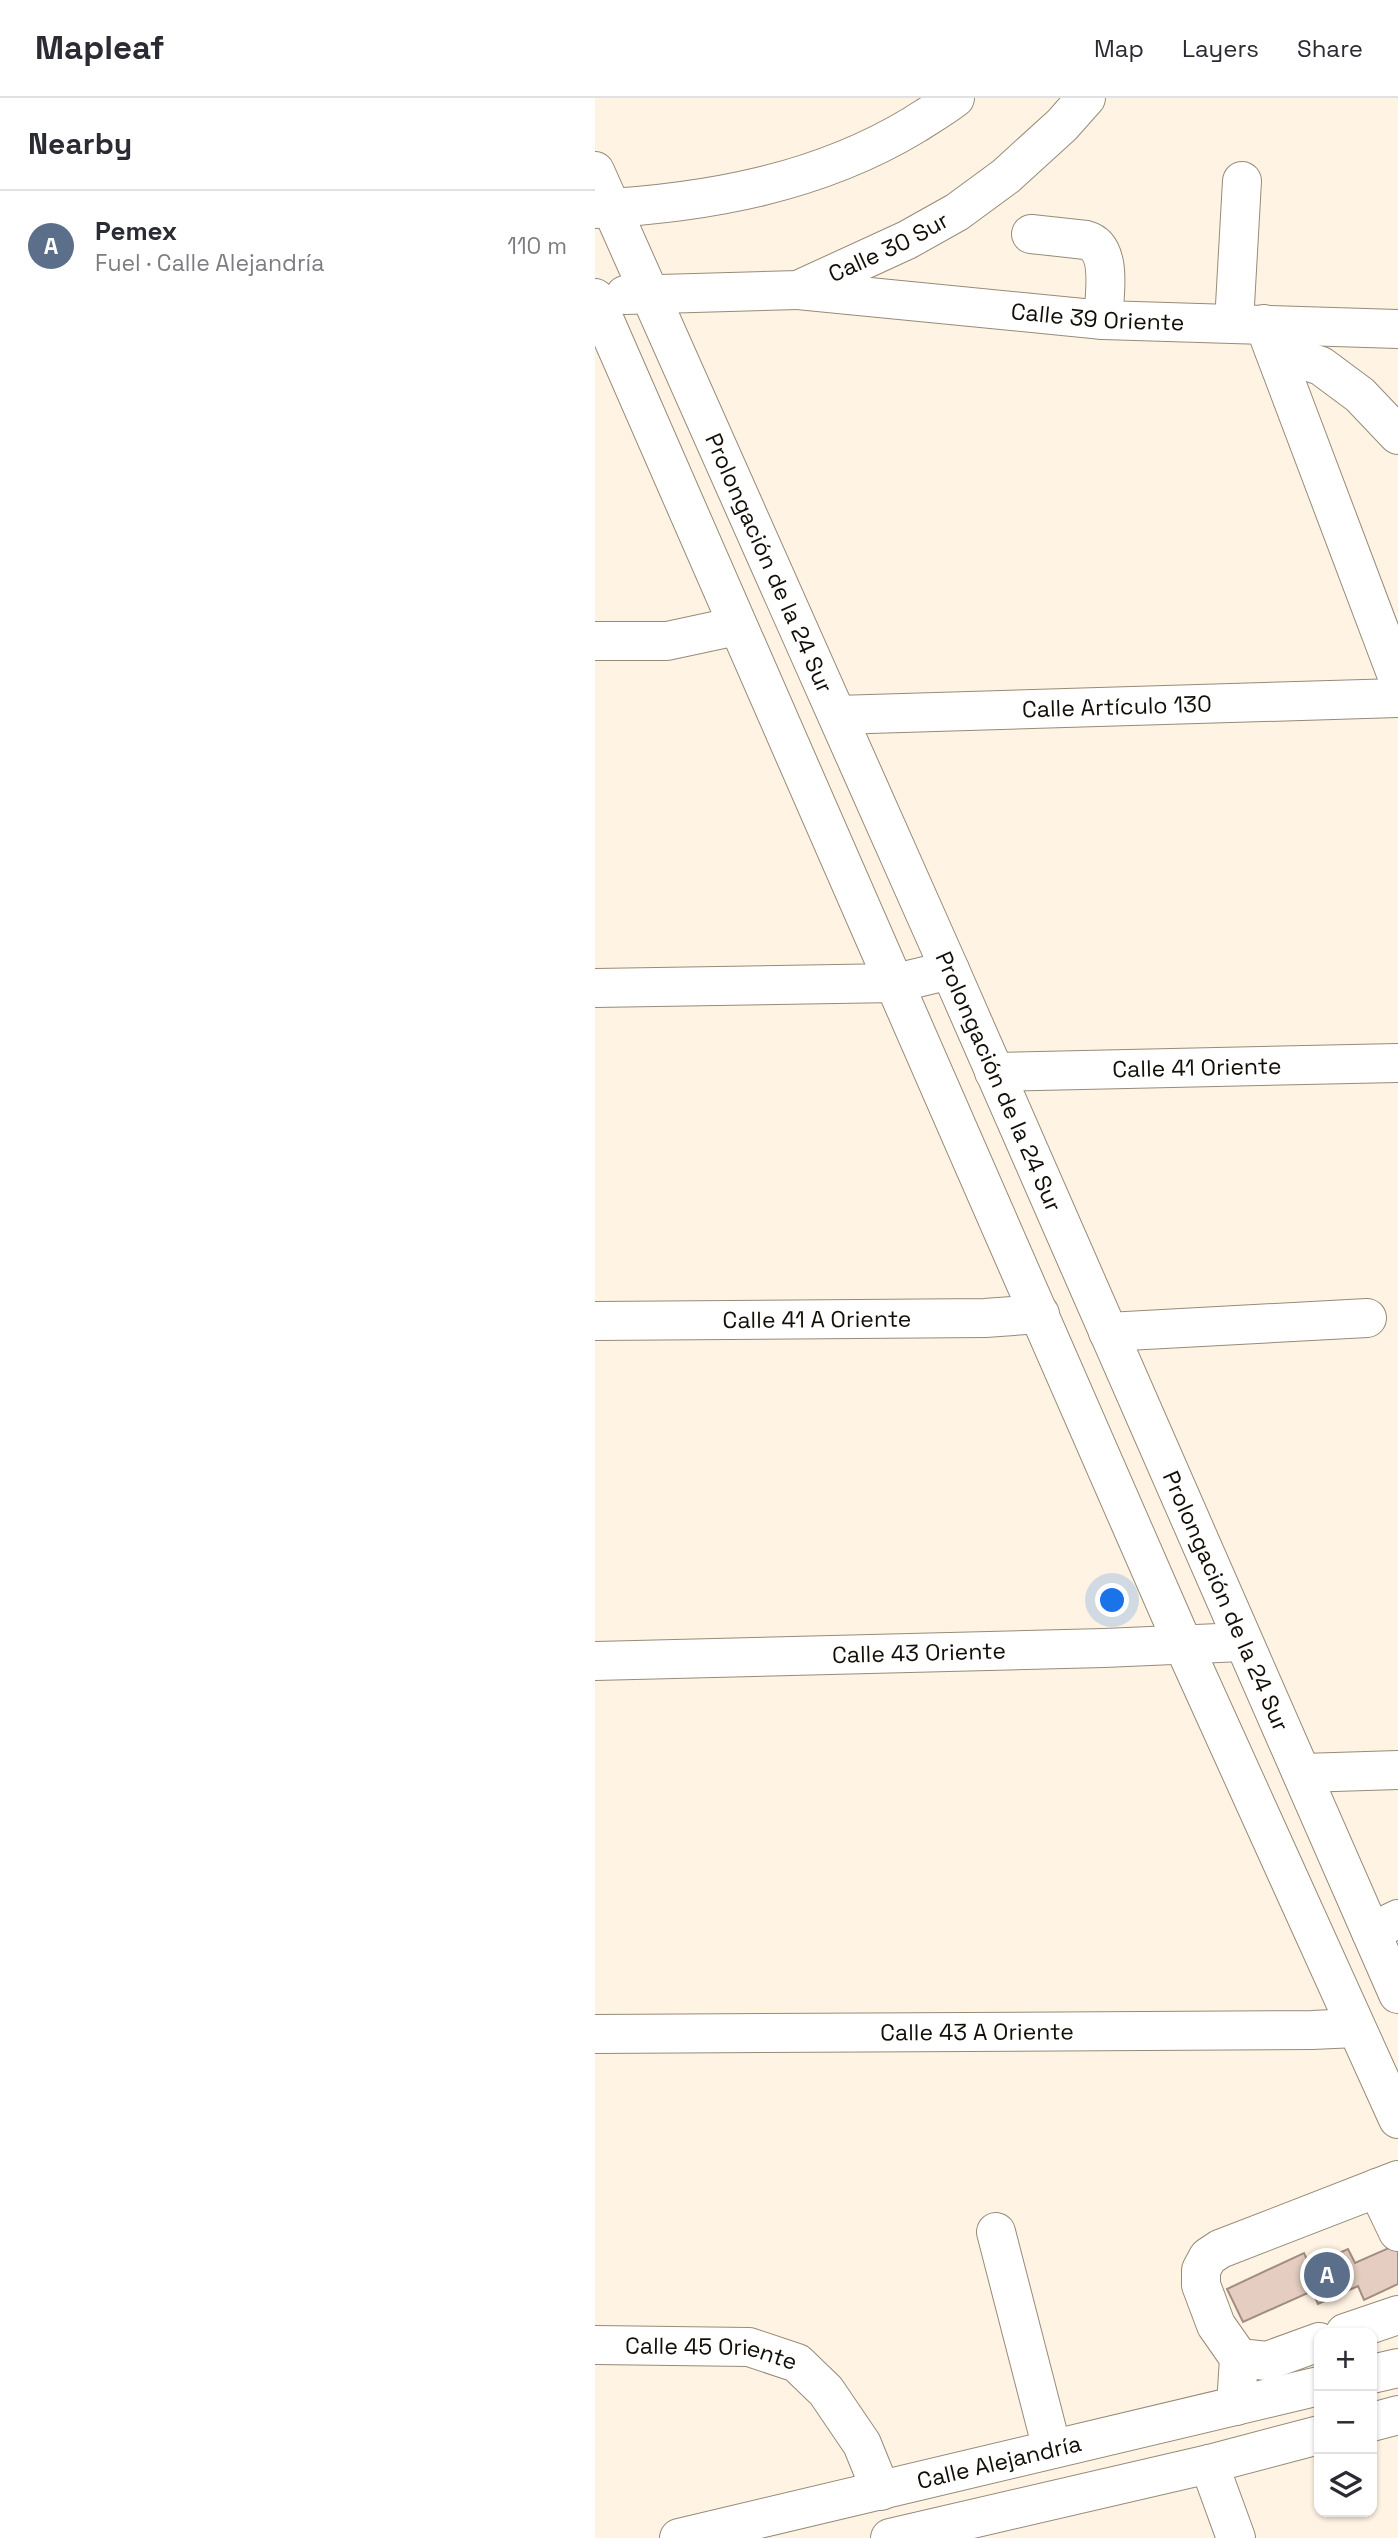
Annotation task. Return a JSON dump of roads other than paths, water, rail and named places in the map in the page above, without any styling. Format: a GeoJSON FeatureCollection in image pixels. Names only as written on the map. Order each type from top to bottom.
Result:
{"type":"FeatureCollection","features":[{"type":"Feature","properties":{"kind":"street","name":"Calle 30 Sur"},"geometry":{"type":"LineString","coordinates":[[595,298],[648,293],[798,290],[907,240],[957,212],[1006,176],[1062,125],[1086,98]]}},
{"type":"Feature","properties":{"kind":"street"},"geometry":{"type":"LineString","coordinates":[[603,209],[718,196],[776,184],[835,165],[893,137],[949,100]]}},
{"type":"Feature","properties":{"kind":"street","name":"Prolongación de la 24 Sur"},"geometry":{"type":"LineString","coordinates":[[595,171],[603,209],[648,293],[838,715],[1242,1642],[1303,1773],[1385,1925],[1398,1994]]}},
{"type":"Feature","properties":{"kind":"street"},"geometry":{"type":"LineString","coordinates":[[1242,181],[1257,333],[1398,679]]}},
{"type":"Feature","properties":{"kind":"street"},"geometry":{"type":"LineString","coordinates":[[1031,234],[1086,240],[1100,248],[1106,276],[1103,320]]}},
{"type":"Feature","properties":{"kind":"street","name":"Calle 39 Oriente"},"geometry":{"type":"LineString","coordinates":[[798,290],[1257,333],[1398,329]]}},
{"type":"Feature","properties":{"kind":"street"},"geometry":{"type":"LineString","coordinates":[[595,298],[1183,1644],[1398,2119]]}},
{"type":"Feature","properties":{"kind":"street"},"geometry":{"type":"LineString","coordinates":[[1257,333],[1321,366],[1360,395],[1398,435]]}},
{"type":"Feature","properties":{"kind":"street"},"geometry":{"type":"LineString","coordinates":[[595,640],[667,641],[737,626]]}},
{"type":"Feature","properties":{"kind":"street","name":"Calle Artículo 130"},"geometry":{"type":"LineString","coordinates":[[838,715],[1398,698]]}},
{"type":"Feature","properties":{"kind":"street"},"geometry":{"type":"LineString","coordinates":[[595,988],[896,984],[950,970]]}},
{"type":"Feature","properties":{"kind":"street","name":"Calle 41 Oriente"},"geometry":{"type":"LineString","coordinates":[[994,1072],[1398,1063]]}},
{"type":"Feature","properties":{"kind":"street","name":"Calle 41 A Oriente"},"geometry":{"type":"LineString","coordinates":[[595,1321],[985,1318],[1040,1314]]}},
{"type":"Feature","properties":{"kind":"street"},"geometry":{"type":"LineString","coordinates":[[1108,1332],[1367,1318]]}},
{"type":"Feature","properties":{"kind":"street","name":"Calle 43 Oriente"},"geometry":{"type":"LineString","coordinates":[[595,1661],[1242,1642]]}},
{"type":"Feature","properties":{"kind":"street"},"geometry":{"type":"LineString","coordinates":[[1303,1773],[1398,1770]]}},
{"type":"Feature","properties":{"kind":"street","name":"Calle 43 A Oriente"},"geometry":{"type":"LineString","coordinates":[[595,2034],[1356,2028]]}},
{"type":"Feature","properties":{"kind":"street"},"geometry":{"type":"LineString","coordinates":[[1236,2406],[1240,2358],[1216,2325],[1201,2285],[1201,2270],[1208,2257],[1220,2249],[1388,2184],[1398,2232]]}},
{"type":"Feature","properties":{"kind":"street"},"geometry":{"type":"LineString","coordinates":[[996,2232],[1052,2449]]}},
{"type":"Feature","properties":{"kind":"street"},"geometry":{"type":"LineString","coordinates":[[1360,2328],[1398,2315]]}},
{"type":"Feature","properties":{"kind":"street"},"geometry":{"type":"LineString","coordinates":[[1240,2358],[1267,2361],[1314,2344]]}},
{"type":"Feature","properties":{"kind":"street","name":"Calle 45 Oriente"},"geometry":{"type":"LineString","coordinates":[[595,2345],[749,2347],[797,2363],[826,2391],[862,2444],[881,2491]]}},
{"type":"Feature","properties":{"kind":"street"},"geometry":{"type":"LineString","coordinates":[[1377,2373],[1398,2368]]}},
{"type":"Feature","properties":{"kind":"street","name":"Calle Alejandría"},"geometry":{"type":"LineString","coordinates":[[679,2538],[1314,2387]]}},
{"type":"Feature","properties":{"kind":"street"},"geometry":{"type":"LineString","coordinates":[[1377,2421],[1398,2415]]}},
{"type":"Feature","properties":{"kind":"street"},"geometry":{"type":"LineString","coordinates":[[890,2538],[1209,2464],[1314,2436]]}},
{"type":"Feature","properties":{"kind":"street"},"geometry":{"type":"LineString","coordinates":[[1209,2464],[1235,2538]]}},
{"type":"Feature","properties":{"kind":"place","name":"Pemex"},"geometry":{"type":"Point","coordinates":[1327,2275]}}]}
